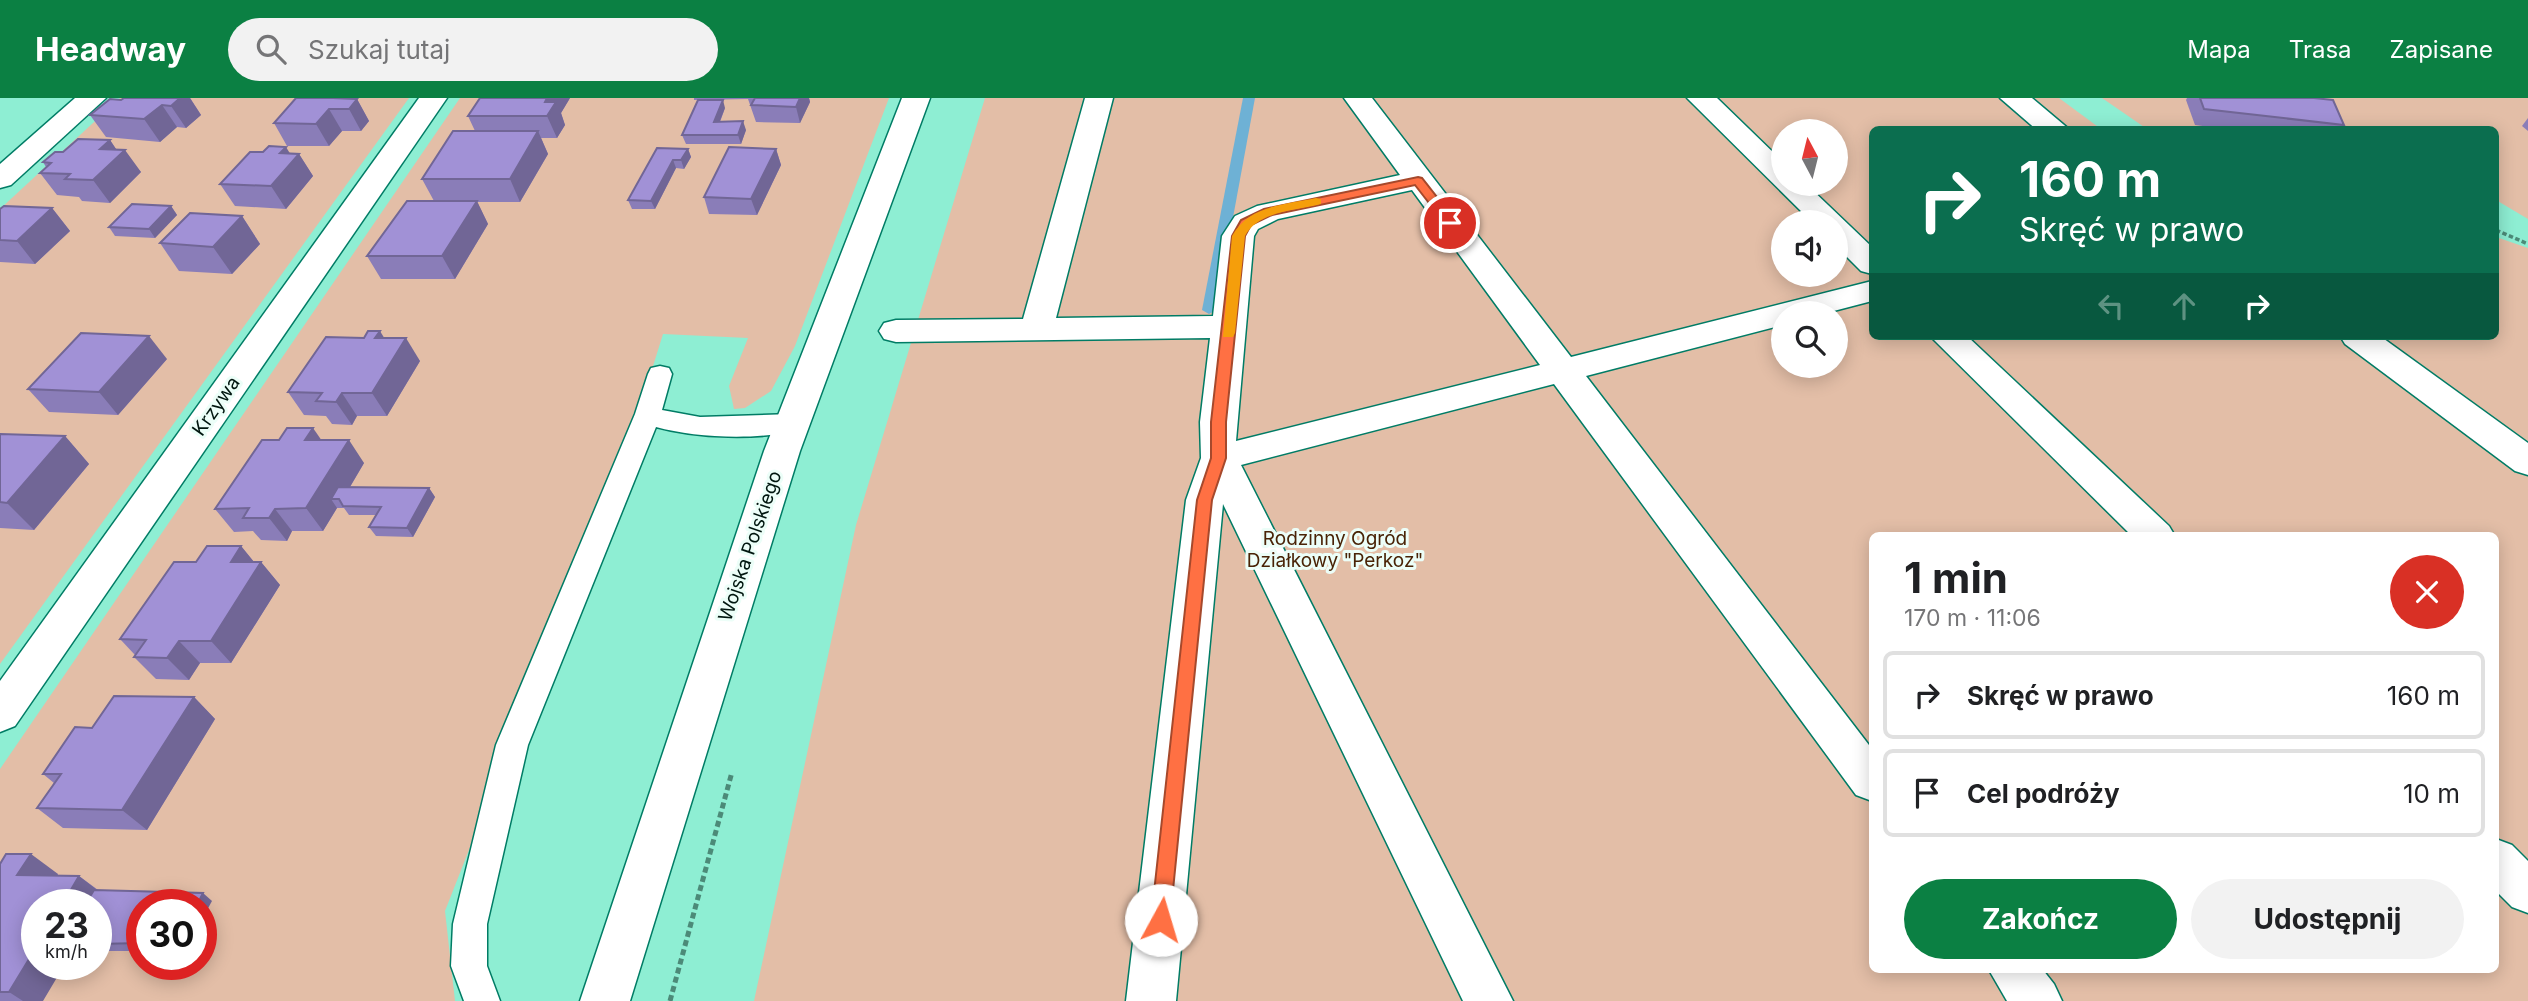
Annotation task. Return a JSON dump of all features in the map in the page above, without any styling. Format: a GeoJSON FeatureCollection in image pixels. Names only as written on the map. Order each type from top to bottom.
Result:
{"type":"FeatureCollection","features":[{"type":"Feature","properties":{"kind":"street"},"geometry":{"type":"LineString","coordinates":[[0,179],[92,98]]}},
{"type":"Feature","properties":{"kind":"street","name":"Krzywa"},"geometry":{"type":"LineString","coordinates":[[0,713],[433,98]]}},
{"type":"Feature","properties":{"kind":"street","name":"Wojska Polskiego"},"geometry":{"type":"LineString","coordinates":[[605,1001],[728,611],[792,423],[916,98]]}},
{"type":"Feature","properties":{"kind":"street"},"geometry":{"type":"LineString","coordinates":[[1037,328],[1099,98]]}},
{"type":"Feature","properties":{"kind":"street"},"geometry":{"type":"LineString","coordinates":[[1359,98],[1869,778]]}},
{"type":"Feature","properties":{"kind":"street"},"geometry":{"type":"LineString","coordinates":[[1701,98],[1771,166]]}},
{"type":"Feature","properties":{"kind":"street"},"geometry":{"type":"LineString","coordinates":[[2014,98],[2051,126]]}},
{"type":"Feature","properties":{"kind":"street"},"geometry":{"type":"LineString","coordinates":[[1152,1001],[1205,500],[1219,458],[1218,422],[1238,236],[1246,223],[1268,212],[1418,180]]}},
{"type":"Feature","properties":{"kind":"street"},"geometry":{"type":"LineString","coordinates":[[1802,196],[1816,210]]}},
{"type":"Feature","properties":{"kind":"street"},"geometry":{"type":"LineString","coordinates":[[1848,241],[1869,261]]}},
{"type":"Feature","properties":{"kind":"street"},"geometry":{"type":"LineString","coordinates":[[1834,301],[1869,292]]}},
{"type":"Feature","properties":{"kind":"street"},"geometry":{"type":"LineString","coordinates":[[1219,458],[1771,318]]}},
{"type":"Feature","properties":{"kind":"street"},"geometry":{"type":"LineString","coordinates":[[896,331],[1228,327]]}},
{"type":"Feature","properties":{"kind":"street"},"geometry":{"type":"LineString","coordinates":[[1951,340],[2152,532]]}},
{"type":"Feature","properties":{"kind":"street"},"geometry":{"type":"LineString","coordinates":[[2362,340],[2528,462]]}},
{"type":"Feature","properties":{"kind":"street"},"geometry":{"type":"LineString","coordinates":[[1219,458],[1488,1001]]}},
{"type":"Feature","properties":{"kind":"street"},"geometry":{"type":"LineString","coordinates":[[2499,863],[2528,891]]}},
{"type":"Feature","properties":{"kind":"street"},"geometry":{"type":"LineString","coordinates":[[2015,973],[2037,1001]]}},
{"type":"Feature","properties":{"kind":"lane"},"geometry":{"type":"LineString","coordinates":[[482,1001],[469,966],[470,923],[512,745],[648,414],[660,374]]}},
{"type":"Feature","properties":{"kind":"lane"},"geometry":{"type":"LineString","coordinates":[[648,414],[665,422],[718,427],[792,423]]}},
{"type":"Feature","properties":{"kind":"path"},"geometry":{"type":"LineString","coordinates":[[2499,231],[2528,244]]}},
{"type":"Feature","properties":{"kind":"green space"},"geometry":{"type":"Polygon","coordinates":[[[120,98],[409,98],[0,664],[0,209],[120,98]]]}},
{"type":"Feature","properties":{"kind":"green space"},"geometry":{"type":"Polygon","coordinates":[[[460,98],[889,98],[795,346],[771,391],[745,408],[734,409],[729,386],[748,338],[663,334],[630,440],[445,911],[455,1001],[0,1001],[0,769],[460,98]]]}},
{"type":"Feature","properties":{"kind":"green space","name":"Rodzinny Ogród Działkowy \"Perkoz\""},"geometry":{"type":"Polygon","coordinates":[[[985,98],[2059,98],[2097,126],[1869,126],[1869,340],[2499,340],[2499,238],[2528,248],[2528,1001],[754,1001],[856,525],[985,98]]]}},
{"type":"Feature","properties":{"kind":"green space"},"geometry":{"type":"Polygon","coordinates":[[[2102,98],[2528,98],[2528,219],[2499,202],[2499,126],[2143,126],[2102,98]]]}},
{"type":"Feature","properties":{"kind":"building"},"geometry":{"type":"Polygon","coordinates":[[[180,98],[171,106],[162,105],[144,119],[90,115],[110,99],[180,98]]]}},
{"type":"Feature","properties":{"kind":"building"},"geometry":{"type":"Polygon","coordinates":[[[296,98],[357,99],[349,109],[329,109],[316,124],[274,123],[296,98]]]}},
{"type":"Feature","properties":{"kind":"building"},"geometry":{"type":"Polygon","coordinates":[[[480,98],[547,98],[545,102],[556,102],[547,116],[468,116],[480,98]]]}},
{"type":"Feature","properties":{"kind":"building"},"geometry":{"type":"Polygon","coordinates":[[[755,98],[800,98],[796,107],[751,105],[755,98]]]}},
{"type":"Feature","properties":{"kind":"building"},"geometry":{"type":"Polygon","coordinates":[[[2200,98],[2333,100],[2344,125],[2204,109],[2200,98]]]}},
{"type":"Feature","properties":{"kind":"building"},"geometry":{"type":"Polygon","coordinates":[[[698,100],[723,100],[714,122],[743,121],[738,135],[682,135],[698,100]]]}},
{"type":"Feature","properties":{"kind":"building"},"geometry":{"type":"Polygon","coordinates":[[[453,131],[538,131],[510,179],[422,179],[453,131]]]}},
{"type":"Feature","properties":{"kind":"building"},"geometry":{"type":"Polygon","coordinates":[[[78,139],[110,140],[100,149],[125,150],[93,180],[65,179],[70,174],[40,173],[51,163],[43,162],[55,152],[63,152],[78,139]]]}},
{"type":"Feature","properties":{"kind":"building"},"geometry":{"type":"Polygon","coordinates":[[[269,146],[286,147],[280,153],[299,154],[271,186],[220,184],[250,152],[263,152],[269,146]]]}},
{"type":"Feature","properties":{"kind":"building"},"geometry":{"type":"Polygon","coordinates":[[[729,147],[776,149],[751,199],[704,197],[729,147]]]}},
{"type":"Feature","properties":{"kind":"building"},"geometry":{"type":"Polygon","coordinates":[[[657,148],[688,149],[681,160],[673,160],[651,201],[628,200],[657,148]]]}},
{"type":"Feature","properties":{"kind":"building"},"geometry":{"type":"Polygon","coordinates":[[[407,201],[477,201],[442,256],[367,256],[407,201]]]}},
{"type":"Feature","properties":{"kind":"building"},"geometry":{"type":"Polygon","coordinates":[[[132,204],[171,206],[149,229],[109,227],[132,204]]]}},
{"type":"Feature","properties":{"kind":"building"},"geometry":{"type":"Polygon","coordinates":[[[4,206],[52,208],[17,241],[0,240],[0,209],[4,206]]]}},
{"type":"Feature","properties":{"kind":"building"},"geometry":{"type":"Polygon","coordinates":[[[190,213],[242,216],[213,247],[160,243],[190,213]]]}},
{"type":"Feature","properties":{"kind":"building"},"geometry":{"type":"Polygon","coordinates":[[[368,331],[380,331],[375,338],[406,338],[372,393],[342,393],[336,402],[316,401],[322,393],[288,392],[326,337],[364,338],[368,331]]]}},
{"type":"Feature","properties":{"kind":"building"},"geometry":{"type":"Polygon","coordinates":[[[81,333],[149,336],[99,392],[28,389],[81,333]]]}},
{"type":"Feature","properties":{"kind":"building"},"geometry":{"type":"Polygon","coordinates":[[[287,428],[313,428],[305,440],[349,440],[306,508],[275,509],[269,518],[243,518],[249,508],[215,509],[262,440],[279,440],[287,428]]]}},
{"type":"Feature","properties":{"kind":"building"},"geometry":{"type":"Polygon","coordinates":[[[0,434],[65,436],[7,503],[0,502],[0,434]]]}},
{"type":"Feature","properties":{"kind":"building"},"geometry":{"type":"Polygon","coordinates":[[[338,487],[429,488],[407,528],[369,527],[381,507],[343,506],[339,499],[331,499],[338,487]]]}},
{"type":"Feature","properties":{"kind":"building"},"geometry":{"type":"Polygon","coordinates":[[[207,546],[241,546],[231,562],[261,562],[211,641],[179,641],[167,658],[134,657],[146,640],[120,639],[174,562],[196,562],[207,546]]]}},
{"type":"Feature","properties":{"kind":"building"},"geometry":{"type":"Polygon","coordinates":[[[114,696],[194,697],[122,810],[37,808],[61,774],[43,774],[75,727],[92,728],[114,696]]]}},
{"type":"Feature","properties":{"kind":"building"},"geometry":{"type":"Polygon","coordinates":[[[6,854],[31,854],[17,875],[79,876],[71,889],[21,889],[21,972],[9,992],[0,992],[0,864],[6,854]]]}},
{"type":"Feature","properties":{"kind":"building"},"geometry":{"type":"Polygon","coordinates":[[[112,890],[126,891],[126,943],[112,944],[112,890]]]}},
{"type":"Feature","properties":{"kind":"waterway"},"geometry":{"type":"LineString","coordinates":[[1209,310],[1249,98]]}},
{"type":"Feature","properties":{"kind":"slow traffic"},"geometry":{"type":"LineString","coordinates":[[1228,333],[1238,236],[1246,223],[1268,212],[1316,202]]}},
{"type":"Feature","properties":{"kind":"route"},"geometry":{"type":"LineString","coordinates":[[1161,920],[1205,500],[1219,458],[1218,422],[1238,236],[1246,223],[1268,212],[1418,180],[1450,223]]}}]}
